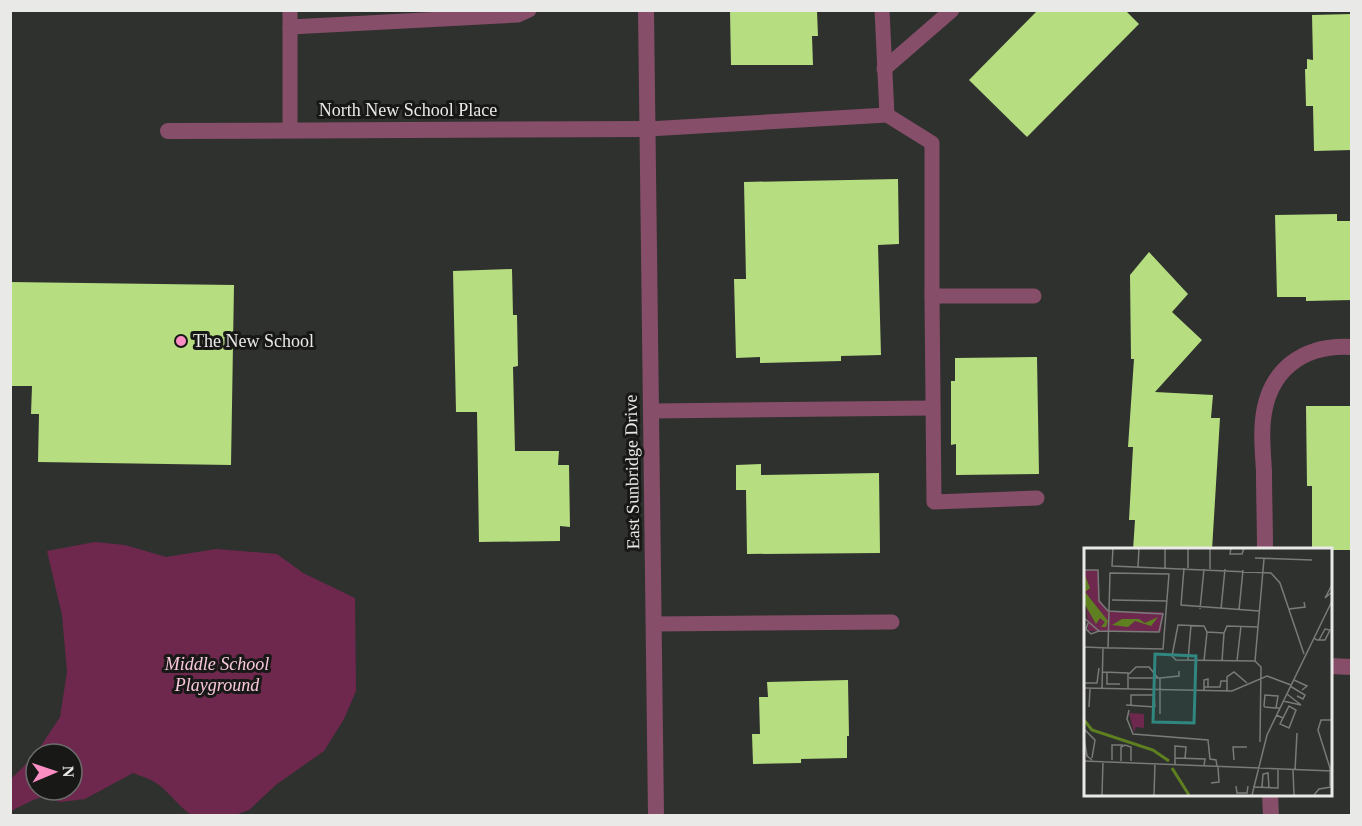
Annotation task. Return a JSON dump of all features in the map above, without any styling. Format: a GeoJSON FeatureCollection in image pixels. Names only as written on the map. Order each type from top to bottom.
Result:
{"type":"FeatureCollection","features":[{"type":"Feature","properties":{"kind":"street","name":"East Sunbridge Drive"},"geometry":{"type":"LineString","coordinates":[[646,10],[656,816]]}},
{"type":"Feature","properties":{"kind":"street","name":"North New School Place"},"geometry":{"type":"LineString","coordinates":[[168,131],[648,129]]}},
{"type":"Feature","properties":{"kind":"street"},"geometry":{"type":"LineString","coordinates":[[1265,548],[1263,420],[1270,391],[1284,367],[1305,353],[1334,346],[1352,347]]}},
{"type":"Feature","properties":{"kind":"street"},"geometry":{"type":"LineString","coordinates":[[1332,666],[1352,667]]}},
{"type":"Feature","properties":{"kind":"street"},"geometry":{"type":"LineString","coordinates":[[1270,796],[1271,816]]}},
{"type":"Feature","properties":{"kind":"lane"},"geometry":{"type":"LineString","coordinates":[[290,10],[290,130]]}},
{"type":"Feature","properties":{"kind":"lane"},"geometry":{"type":"LineString","coordinates":[[290,27],[518,15],[529,10]]}},
{"type":"Feature","properties":{"kind":"lane"},"geometry":{"type":"LineString","coordinates":[[882,10],[887,115]]}},
{"type":"Feature","properties":{"kind":"lane"},"geometry":{"type":"LineString","coordinates":[[884,69],[952,10]]}},
{"type":"Feature","properties":{"kind":"lane"},"geometry":{"type":"LineString","coordinates":[[648,129],[887,115],[932,143],[934,502],[1037,498]]}},
{"type":"Feature","properties":{"kind":"lane"},"geometry":{"type":"LineString","coordinates":[[932,296],[1034,296]]}},
{"type":"Feature","properties":{"kind":"lane"},"geometry":{"type":"LineString","coordinates":[[651,411],[933,408]]}},
{"type":"Feature","properties":{"kind":"lane"},"geometry":{"type":"LineString","coordinates":[[654,624],[892,622]]}},
{"type":"Feature","properties":{"kind":"green space","name":"Middle School Playground"},"geometry":{"type":"Polygon","coordinates":[[[95,542],[125,545],[166,557],[216,549],[277,554],[303,573],[355,598],[356,691],[344,719],[324,751],[277,784],[249,810],[235,815],[194,816],[156,783],[133,773],[84,799],[84,742],[44,742],[60,717],[67,672],[62,615],[47,551],[95,542]]]}},
{"type":"Feature","properties":{"kind":"green space","name":"Middle School Playground"},"geometry":{"type":"Polygon","coordinates":[[[24,766],[24,802],[29,802],[11,811],[11,779],[24,766]]]}},
{"type":"Feature","properties":{"kind":"building"},"geometry":{"type":"Polygon","coordinates":[[[1038,10],[1125,10],[1139,24],[1027,137],[969,80],[1038,10]]]}},
{"type":"Feature","properties":{"kind":"building"},"geometry":{"type":"Polygon","coordinates":[[[730,11],[817,11],[818,36],[812,36],[813,65],[731,65],[730,11]]]}},
{"type":"Feature","properties":{"kind":"building"},"geometry":{"type":"Polygon","coordinates":[[[1352,14],[1352,150],[1314,151],[1313,106],[1306,106],[1305,69],[1307,69],[1307,59],[1313,60],[1312,15],[1352,14]]]}},
{"type":"Feature","properties":{"kind":"building"},"geometry":{"type":"Polygon","coordinates":[[[898,179],[899,244],[878,245],[881,355],[841,356],[841,361],[760,363],[760,357],[736,358],[734,279],[746,279],[744,182],[898,179]]]}},
{"type":"Feature","properties":{"kind":"building"},"geometry":{"type":"Polygon","coordinates":[[[1337,214],[1337,221],[1352,221],[1352,300],[1306,301],[1306,297],[1277,297],[1275,215],[1337,214]]]}},
{"type":"Feature","properties":{"kind":"building"},"geometry":{"type":"Polygon","coordinates":[[[1149,252],[1188,294],[1172,312],[1202,340],[1155,392],[1213,395],[1211,418],[1220,418],[1212,548],[1133,548],[1135,520],[1129,520],[1133,447],[1128,447],[1134,359],[1131,359],[1130,275],[1149,252]]]}},
{"type":"Feature","properties":{"kind":"building"},"geometry":{"type":"Polygon","coordinates":[[[512,269],[513,315],[517,315],[518,366],[513,367],[515,451],[559,451],[558,465],[569,465],[570,527],[560,526],[560,541],[479,542],[477,412],[456,412],[453,271],[512,269]]]}},
{"type":"Feature","properties":{"kind":"building"},"geometry":{"type":"Polygon","coordinates":[[[10,282],[234,285],[231,465],[38,462],[39,414],[31,414],[32,386],[10,386],[10,282]]]}},
{"type":"Feature","properties":{"kind":"building"},"geometry":{"type":"Polygon","coordinates":[[[1037,357],[1039,474],[956,475],[956,444],[951,445],[951,381],[955,381],[955,358],[1037,357]]]}},
{"type":"Feature","properties":{"kind":"building"},"geometry":{"type":"Polygon","coordinates":[[[1306,406],[1352,406],[1352,550],[1312,548],[1312,486],[1307,486],[1306,406]]]}},
{"type":"Feature","properties":{"kind":"building"},"geometry":{"type":"Polygon","coordinates":[[[761,464],[761,475],[879,473],[880,553],[747,554],[746,490],[736,490],[736,465],[761,464]]]}},
{"type":"Feature","properties":{"kind":"building"},"geometry":{"type":"Polygon","coordinates":[[[848,680],[847,758],[801,759],[801,763],[753,764],[752,734],[760,734],[759,697],[768,697],[767,682],[848,680]]]}},
{"type":"Feature","properties":{"kind":"place","name":"The New School"},"geometry":{"type":"Point","coordinates":[181,341]}}]}
